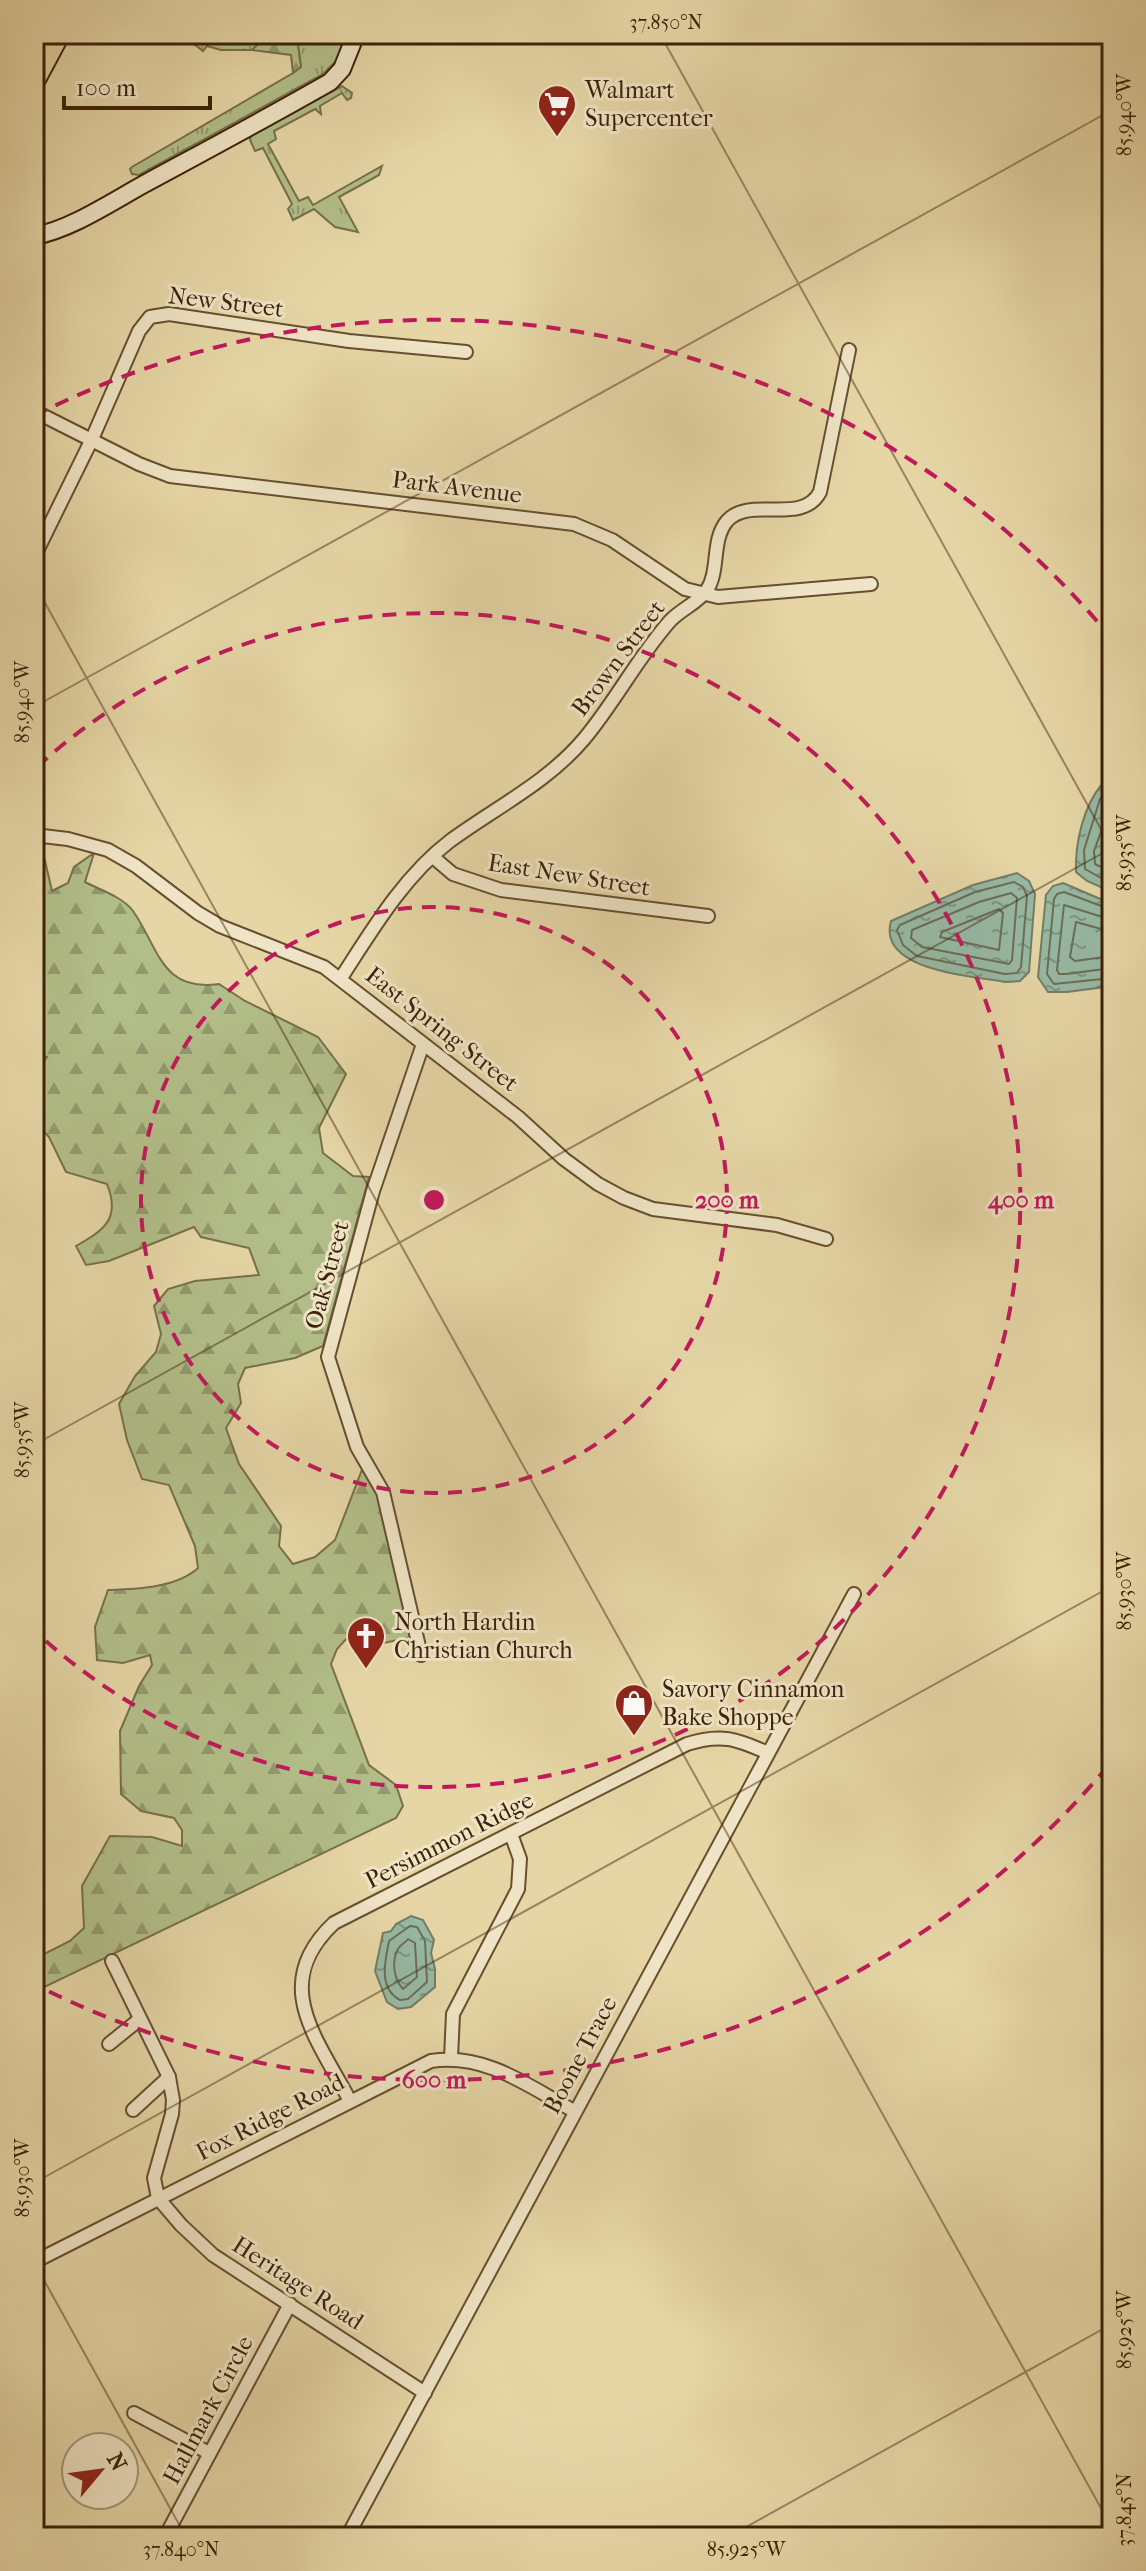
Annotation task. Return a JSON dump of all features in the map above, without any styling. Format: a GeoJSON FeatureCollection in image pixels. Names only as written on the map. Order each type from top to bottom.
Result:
{"type":"FeatureCollection","features":[{"type":"Feature","properties":{"kind":"highway"},"geometry":{"type":"LineString","coordinates":[[34,79],[58,34]]}},
{"type":"Feature","properties":{"kind":"street"},"geometry":{"type":"LineString","coordinates":[[34,236],[78,219],[330,82],[349,56],[356,34]]}},
{"type":"Feature","properties":{"kind":"street","name":"New Street"},"geometry":{"type":"LineString","coordinates":[[34,557],[92,439],[139,331],[150,317],[158,314],[194,317],[349,341],[466,352]]}},
{"type":"Feature","properties":{"kind":"street"},"geometry":{"type":"LineString","coordinates":[[703,594],[711,580],[719,540],[729,519],[746,511],[797,508],[816,500],[849,350]]}},
{"type":"Feature","properties":{"kind":"street","name":"Park Avenue"},"geometry":{"type":"LineString","coordinates":[[34,411],[139,464],[170,476],[574,524],[612,540],[685,589],[703,594],[718,597],[871,584]]}},
{"type":"Feature","properties":{"kind":"street","name":"Brown Street"},"geometry":{"type":"LineString","coordinates":[[341,978],[405,886],[450,842],[564,761],[601,717],[670,620],[703,594]]}},
{"type":"Feature","properties":{"kind":"street","name":"East Spring Street"},"geometry":{"type":"LineString","coordinates":[[34,835],[68,839],[108,850],[136,866],[220,926],[315,962],[341,978],[518,1117],[564,1159],[598,1184],[624,1198],[653,1209],[777,1225],[826,1239]]}},
{"type":"Feature","properties":{"kind":"street","name":"East New Street"},"geometry":{"type":"LineString","coordinates":[[433,857],[453,874],[501,890],[708,916]]}},
{"type":"Feature","properties":{"kind":"street","name":"Oak Street"},"geometry":{"type":"LineString","coordinates":[[421,1655],[383,1492],[357,1447],[328,1357],[376,1181],[423,1044]]}},
{"type":"Feature","properties":{"kind":"street","name":"Boone Trace"},"geometry":{"type":"LineString","coordinates":[[347,2537],[854,1594]]}},
{"type":"Feature","properties":{"kind":"street","name":"Persimmon Ridge"},"geometry":{"type":"LineString","coordinates":[[350,2101],[305,2014],[301,1995],[302,1972],[310,1951],[334,1923],[687,1744],[706,1738],[725,1737],[768,1753]]}},
{"type":"Feature","properties":{"kind":"street"},"geometry":{"type":"LineString","coordinates":[[451,2058],[453,2014],[518,1889],[520,1859],[511,1834]]}},
{"type":"Feature","properties":{"kind":"street"},"geometry":{"type":"LineString","coordinates":[[112,1961],[169,2077],[172,2114],[154,2178],[158,2198]]}},
{"type":"Feature","properties":{"kind":"street"},"geometry":{"type":"LineString","coordinates":[[109,2044],[140,2019]]}},
{"type":"Feature","properties":{"kind":"street","name":"Fox Ridge Road"},"geometry":{"type":"LineString","coordinates":[[34,2262],[431,2061],[451,2058],[490,2066],[574,2111]]}},
{"type":"Feature","properties":{"kind":"street"},"geometry":{"type":"LineString","coordinates":[[133,2110],[169,2077]]}},
{"type":"Feature","properties":{"kind":"street","name":"Heritage Road"},"geometry":{"type":"LineString","coordinates":[[158,2198],[213,2255],[425,2393]]}},
{"type":"Feature","properties":{"kind":"street","name":"Hallmark Circle"},"geometry":{"type":"LineString","coordinates":[[165,2537],[290,2304]]}},
{"type":"Feature","properties":{"kind":"street"},"geometry":{"type":"LineString","coordinates":[[134,2413],[209,2453]]}},
{"type":"Feature","properties":{"kind":"green space"},"geometry":{"type":"Polygon","coordinates":[[[181,34],[269,34],[252,50],[221,50],[207,46],[203,51],[181,34]]]}},
{"type":"Feature","properties":{"kind":"green space"},"geometry":{"type":"Polygon","coordinates":[[[269,34],[305,34],[298,46],[301,67],[293,73],[291,55],[252,50],[269,34]]]}},
{"type":"Feature","properties":{"kind":"green space"},"geometry":{"type":"Polygon","coordinates":[[[305,34],[349,34],[338,59],[323,74],[139,175],[132,174],[132,167],[293,73],[301,66],[298,46],[305,34]]]}},
{"type":"Feature","properties":{"kind":"green space"},"geometry":{"type":"Polygon","coordinates":[[[342,86],[352,93],[351,98],[347,100],[342,93],[320,106],[321,114],[315,109],[274,131],[276,139],[268,144],[299,201],[308,197],[313,205],[382,166],[379,175],[339,197],[358,232],[335,227],[314,209],[293,220],[288,209],[292,204],[263,148],[255,151],[250,140],[251,135],[342,86]]]}},
{"type":"Feature","properties":{"kind":"green space"},"geometry":{"type":"Polygon","coordinates":[[[35,844],[42,848],[52,891],[68,883],[74,867],[94,853],[85,882],[129,906],[173,974],[200,985],[219,984],[245,1001],[318,1037],[346,1074],[319,1128],[323,1153],[353,1176],[369,1177],[323,1346],[295,1358],[245,1368],[238,1384],[241,1403],[226,1428],[239,1464],[281,1526],[279,1546],[293,1564],[315,1557],[335,1540],[363,1467],[379,1495],[411,1637],[366,1647],[348,1637],[337,1649],[331,1664],[369,1765],[396,1785],[403,1806],[396,1818],[34,1992],[34,1959],[70,1941],[84,1928],[82,1886],[110,1836],[152,1837],[182,1846],[182,1830],[174,1818],[141,1811],[121,1794],[120,1731],[139,1686],[152,1665],[150,1655],[123,1663],[97,1660],[95,1627],[108,1590],[168,1583],[198,1568],[195,1546],[169,1485],[142,1479],[127,1440],[119,1404],[135,1376],[156,1352],[161,1334],[154,1306],[168,1289],[195,1281],[259,1275],[249,1248],[201,1237],[194,1227],[109,1261],[86,1265],[76,1246],[102,1229],[107,1222],[111,1215],[111,1196],[107,1184],[66,1172],[49,1137],[34,1120],[34,1073],[47,1057],[34,1051],[35,844]]]}},
{"type":"Feature","properties":{"kind":"water"},"geometry":{"type":"Polygon","coordinates":[[[1112,783],[1112,892],[1087,881],[1076,872],[1077,849],[1085,814],[1102,784],[1112,783]]]}},
{"type":"Feature","properties":{"kind":"water"},"geometry":{"type":"Polygon","coordinates":[[[1017,873],[1029,881],[1035,894],[1029,972],[1020,981],[1005,982],[951,973],[912,961],[898,951],[891,938],[891,921],[973,885],[1017,873]]]}},
{"type":"Feature","properties":{"kind":"water"},"geometry":{"type":"Polygon","coordinates":[[[1063,883],[1112,904],[1112,986],[1048,992],[1038,977],[1046,895],[1053,886],[1063,883]]]}},
{"type":"Feature","properties":{"kind":"water"},"geometry":{"type":"Polygon","coordinates":[[[411,1916],[423,1920],[434,1940],[431,1953],[435,1987],[411,2007],[398,2009],[387,2002],[375,1971],[383,1933],[391,1931],[396,1924],[411,1916]]]}},
{"type":"Feature","properties":{"kind":"place","name":"Walmart Supercenter"},"geometry":{"type":"Point","coordinates":[557,138]}},
{"type":"Feature","properties":{"kind":"place","name":"North Hardin Christian Church"},"geometry":{"type":"Point","coordinates":[366,1670]}},
{"type":"Feature","properties":{"kind":"place","name":"Savory Cinnamon Bake Shoppe"},"geometry":{"type":"Point","coordinates":[634,1737]}}]}
